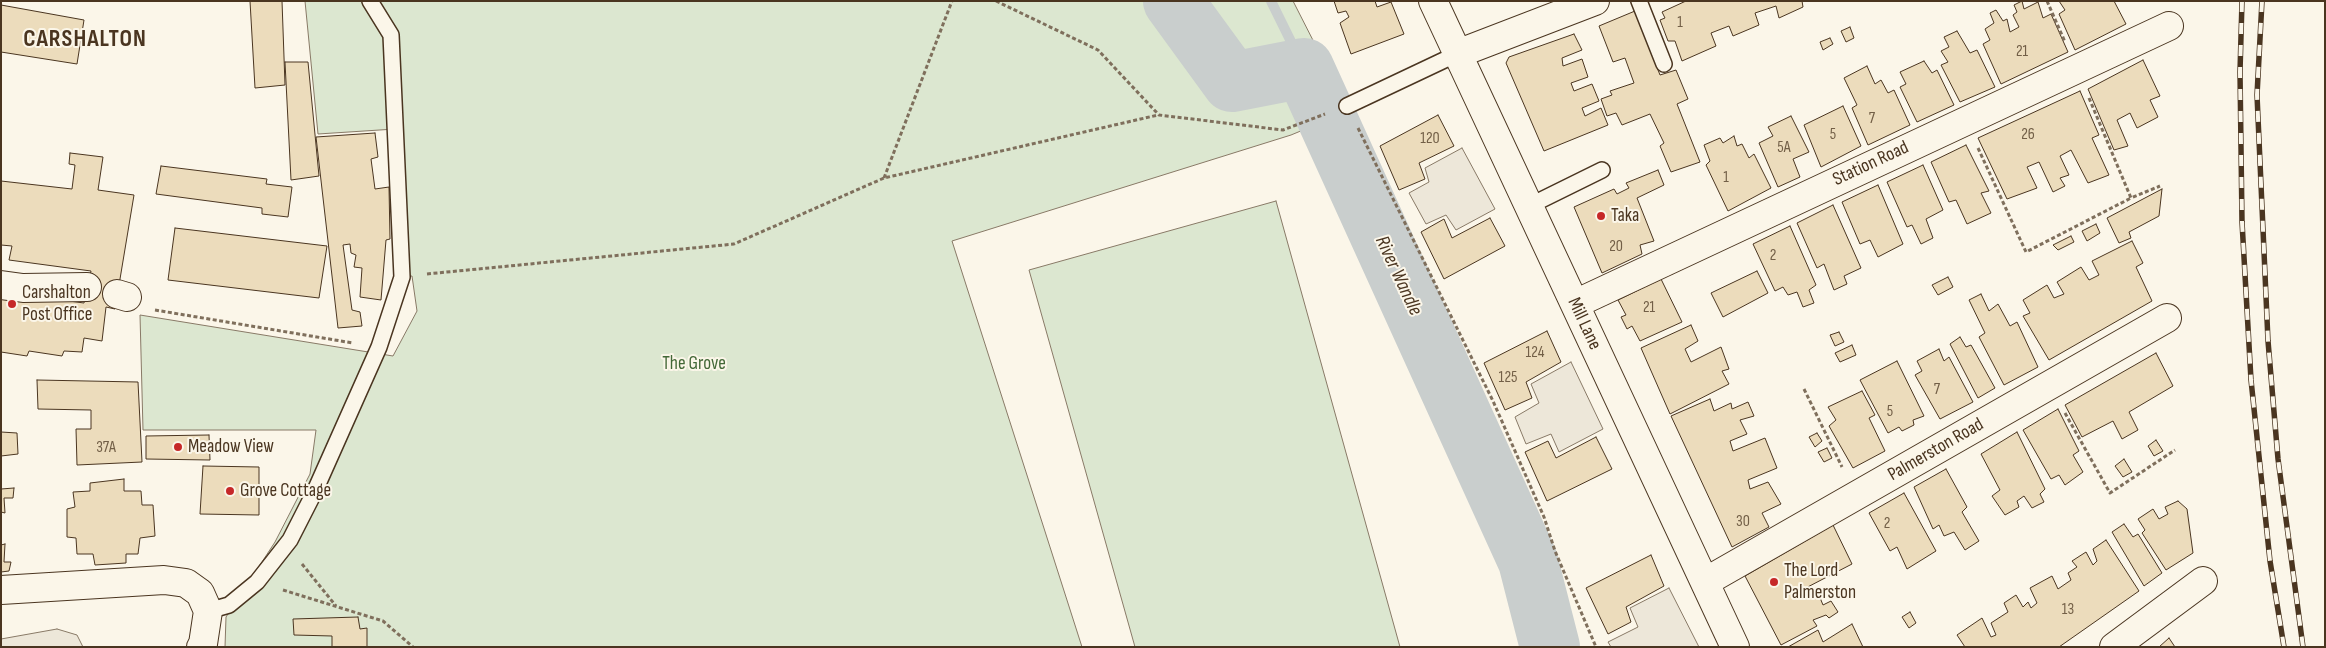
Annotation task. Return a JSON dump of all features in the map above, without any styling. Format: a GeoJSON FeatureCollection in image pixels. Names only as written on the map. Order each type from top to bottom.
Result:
{"type":"FeatureCollection","features":[{"type":"Feature","properties":{"kind":"street","name":"Mill Lane"},"geometry":{"type":"LineString","coordinates":[[1433,1],[1735,647]]}},
{"type":"Feature","properties":{"kind":"street"},"geometry":{"type":"LineString","coordinates":[[1457,54],[1595,1]]}},
{"type":"Feature","properties":{"kind":"street","name":"Station Road"},"geometry":{"type":"LineString","coordinates":[[1575,304],[2168,26]]}},
{"type":"Feature","properties":{"kind":"street"},"geometry":{"type":"LineString","coordinates":[[1,285],[24,288],[87,287]]}},
{"type":"Feature","properties":{"kind":"street","name":"Palmerston Road"},"geometry":{"type":"LineString","coordinates":[[1706,582],[2167,318]]}},
{"type":"Feature","properties":{"kind":"street"},"geometry":{"type":"LineString","coordinates":[[1,590],[164,580],[186,583],[200,593],[208,611],[201,647]]}},
{"type":"Feature","properties":{"kind":"street"},"geometry":{"type":"LineString","coordinates":[[2114,647],[2203,581]]}},
{"type":"Feature","properties":{"kind":"lane"},"geometry":{"type":"LineString","coordinates":[[208,611],[228,605],[256,582],[287,544],[314,493],[379,347],[402,277],[391,35],[370,1]]}},
{"type":"Feature","properties":{"kind":"lane"},"geometry":{"type":"LineString","coordinates":[[1639,1],[1664,64]]}},
{"type":"Feature","properties":{"kind":"lane"},"geometry":{"type":"LineString","coordinates":[[1347,106],[1457,54]]}},
{"type":"Feature","properties":{"kind":"lane"},"geometry":{"type":"LineString","coordinates":[[1528,206],[1602,170]]}},
{"type":"Feature","properties":{"kind":"path"},"geometry":{"type":"LineString","coordinates":[[884,178],[952,1]]}},
{"type":"Feature","properties":{"kind":"path"},"geometry":{"type":"LineString","coordinates":[[996,1],[1098,50],[1159,115]]}},
{"type":"Feature","properties":{"kind":"path"},"geometry":{"type":"LineString","coordinates":[[2047,1],[2131,198]]}},
{"type":"Feature","properties":{"kind":"path"},"geometry":{"type":"LineString","coordinates":[[1347,106],[1493,401],[1544,517],[1555,550],[1596,647]]}},
{"type":"Feature","properties":{"kind":"path"},"geometry":{"type":"LineString","coordinates":[[402,277],[734,244],[884,178],[1159,115],[1283,130],[1332,111]]}},
{"type":"Feature","properties":{"kind":"path"},"geometry":{"type":"LineString","coordinates":[[1965,120],[2026,252],[2131,198],[2160,186]]}},
{"type":"Feature","properties":{"kind":"path"},"geometry":{"type":"LineString","coordinates":[[154,310],[379,347]]}},
{"type":"Feature","properties":{"kind":"path"},"geometry":{"type":"LineString","coordinates":[[2049,386],[2110,493],[2175,450]]}},
{"type":"Feature","properties":{"kind":"path"},"geometry":{"type":"LineString","coordinates":[[1804,389],[1856,496]]}},
{"type":"Feature","properties":{"kind":"path"},"geometry":{"type":"LineString","coordinates":[[287,544],[336,606]]}},
{"type":"Feature","properties":{"kind":"path"},"geometry":{"type":"LineString","coordinates":[[256,582],[383,621],[413,647]]}},
{"type":"Feature","properties":{"kind":"green space","name":"The Grove"},"geometry":{"type":"Polygon","coordinates":[[[305,1],[1293,1],[1349,111],[1291,135],[952,241],[1082,647],[225,647],[226,617],[275,542],[310,474],[316,430],[143,430],[140,315],[393,356],[417,311],[412,276],[402,277],[395,129],[318,134],[305,1]]]}},
{"type":"Feature","properties":{"kind":"green space"},"geometry":{"type":"Polygon","coordinates":[[[1276,201],[1400,647],[1135,647],[1029,270],[1276,201]]]}},
{"type":"Feature","properties":{"kind":"shaded area"},"geometry":{"type":"Polygon","coordinates":[[[1462,148],[1495,209],[1456,230],[1446,215],[1426,224],[1409,193],[1429,182],[1425,168],[1462,148]]]}},
{"type":"Feature","properties":{"kind":"shaded area"},"geometry":{"type":"Polygon","coordinates":[[[1571,362],[1603,429],[1559,452],[1551,434],[1526,444],[1515,417],[1539,403],[1531,384],[1571,362]]]}},
{"type":"Feature","properties":{"kind":"shaded area"},"geometry":{"type":"Polygon","coordinates":[[[1669,588],[1699,647],[1611,647],[1608,642],[1638,627],[1630,608],[1669,588]]]}},
{"type":"Feature","properties":{"kind":"shaded area"},"geometry":{"type":"Polygon","coordinates":[[[57,629],[77,635],[83,647],[1,647],[1,639],[57,629]]]}},
{"type":"Feature","properties":{"kind":"building"},"geometry":{"type":"Polygon","coordinates":[[[250,1],[282,1],[285,85],[255,88],[250,1]]]}},
{"type":"Feature","properties":{"kind":"building"},"geometry":{"type":"Polygon","coordinates":[[[1334,1],[1375,1],[1377,7],[1391,2],[1404,34],[1351,54],[1340,23],[1349,17],[1346,11],[1338,13],[1334,1]]]}},
{"type":"Feature","properties":{"kind":"building"},"geometry":{"type":"Polygon","coordinates":[[[1686,1],[1802,1],[1803,7],[1779,18],[1776,6],[1755,13],[1759,25],[1733,36],[1729,26],[1711,33],[1716,46],[1682,61],[1675,41],[1668,41],[1660,20],[1665,18],[1662,12],[1686,1]]]}},
{"type":"Feature","properties":{"kind":"building"},"geometry":{"type":"Polygon","coordinates":[[[2022,1],[2024,9],[2038,2],[2043,18],[2051,14],[2068,52],[2001,84],[1983,44],[1990,40],[1985,29],[1994,23],[1990,13],[1996,10],[2003,21],[2007,19],[2010,32],[2019,27],[2013,15],[2017,12],[2014,5],[2022,1]]]}},
{"type":"Feature","properties":{"kind":"building"},"geometry":{"type":"Polygon","coordinates":[[[2059,1],[2114,1],[2126,24],[2075,50],[2059,14],[2065,10],[2059,1]]]}},
{"type":"Feature","properties":{"kind":"building"},"geometry":{"type":"Polygon","coordinates":[[[1,5],[84,20],[77,64],[1,52],[1,5]]]}},
{"type":"Feature","properties":{"kind":"building"},"geometry":{"type":"Polygon","coordinates":[[[1635,11],[1660,75],[1676,70],[1688,99],[1677,104],[1700,162],[1671,172],[1660,146],[1664,143],[1650,114],[1622,125],[1616,113],[1607,116],[1601,99],[1612,95],[1610,91],[1634,83],[1625,58],[1613,62],[1599,26],[1635,11]]]}},
{"type":"Feature","properties":{"kind":"building"},"geometry":{"type":"Polygon","coordinates":[[[1850,27],[1854,38],[1846,42],[1841,31],[1850,27]]]}},
{"type":"Feature","properties":{"kind":"building"},"geometry":{"type":"Polygon","coordinates":[[[1957,31],[1970,53],[1977,50],[1995,87],[1960,102],[1941,65],[1948,62],[1941,51],[1949,47],[1944,37],[1957,31]]]}},
{"type":"Feature","properties":{"kind":"building"},"geometry":{"type":"Polygon","coordinates":[[[1574,34],[1582,50],[1562,58],[1563,66],[1582,59],[1588,77],[1571,83],[1574,91],[1592,84],[1599,101],[1582,108],[1585,116],[1601,108],[1608,125],[1544,151],[1506,63],[1509,57],[1574,34]]]}},
{"type":"Feature","properties":{"kind":"building"},"geometry":{"type":"Polygon","coordinates":[[[1830,38],[1833,44],[1823,50],[1820,42],[1830,38]]]}},
{"type":"Feature","properties":{"kind":"building"},"geometry":{"type":"Polygon","coordinates":[[[2143,60],[2160,96],[2150,100],[2158,117],[2137,128],[2130,113],[2117,120],[2128,146],[2114,150],[2088,89],[2143,60]]]}},
{"type":"Feature","properties":{"kind":"building"},"geometry":{"type":"Polygon","coordinates":[[[1924,61],[1932,73],[1937,70],[1954,105],[1917,122],[1900,87],[1906,84],[1900,72],[1924,61]]]}},
{"type":"Feature","properties":{"kind":"building"},"geometry":{"type":"Polygon","coordinates":[[[285,62],[308,62],[319,176],[291,180],[285,62]]]}},
{"type":"Feature","properties":{"kind":"building"},"geometry":{"type":"Polygon","coordinates":[[[1867,66],[1875,84],[1881,80],[1888,93],[1894,90],[1910,125],[1868,145],[1852,108],[1857,105],[1844,78],[1867,66]]]}},
{"type":"Feature","properties":{"kind":"building"},"geometry":{"type":"Polygon","coordinates":[[[2080,91],[2099,135],[2092,138],[2109,175],[2088,183],[2071,150],[2060,156],[2069,175],[2060,178],[2065,186],[2053,192],[2039,162],[2027,167],[2037,188],[2007,199],[1978,138],[2080,91]]]}},
{"type":"Feature","properties":{"kind":"building"},"geometry":{"type":"Polygon","coordinates":[[[1843,106],[1861,146],[1821,167],[1804,125],[1843,106]]]}},
{"type":"Feature","properties":{"kind":"building"},"geometry":{"type":"Polygon","coordinates":[[[1438,115],[1454,146],[1419,163],[1425,179],[1399,190],[1380,146],[1438,115]]]}},
{"type":"Feature","properties":{"kind":"building"},"geometry":{"type":"Polygon","coordinates":[[[1791,116],[1809,152],[1793,159],[1800,177],[1778,187],[1759,143],[1773,136],[1768,127],[1791,116]]]}},
{"type":"Feature","properties":{"kind":"building"},"geometry":{"type":"Polygon","coordinates":[[[375,133],[378,157],[371,159],[375,189],[389,187],[390,239],[386,240],[381,300],[360,297],[362,268],[354,267],[356,255],[351,253],[350,244],[343,245],[352,310],[360,312],[362,326],[338,328],[316,137],[375,133]]]}},
{"type":"Feature","properties":{"kind":"building"},"geometry":{"type":"Polygon","coordinates":[[[1734,136],[1737,146],[1742,144],[1749,158],[1754,154],[1771,188],[1728,211],[1706,165],[1710,161],[1704,145],[1720,138],[1723,143],[1734,136]]]}},
{"type":"Feature","properties":{"kind":"building"},"geometry":{"type":"Polygon","coordinates":[[[1966,145],[1989,191],[1981,193],[1991,213],[1967,224],[1956,200],[1949,202],[1931,162],[1966,145]]]}},
{"type":"Feature","properties":{"kind":"building"},"geometry":{"type":"Polygon","coordinates":[[[70,153],[103,157],[98,190],[134,195],[115,309],[106,307],[102,341],[84,338],[82,352],[64,351],[62,356],[29,351],[27,356],[1,352],[1,292],[84,303],[91,271],[9,260],[12,246],[1,245],[1,181],[72,189],[75,165],[69,164],[70,153]]]}},
{"type":"Feature","properties":{"kind":"building"},"geometry":{"type":"Polygon","coordinates":[[[1923,165],[1943,210],[1926,219],[1933,238],[1921,244],[1912,225],[1907,227],[1887,182],[1923,165]]]}},
{"type":"Feature","properties":{"kind":"building"},"geometry":{"type":"Polygon","coordinates":[[[161,166],[267,179],[266,184],[292,187],[288,217],[262,214],[262,208],[156,194],[161,166]]]}},
{"type":"Feature","properties":{"kind":"building"},"geometry":{"type":"Polygon","coordinates":[[[1658,170],[1664,185],[1637,198],[1654,241],[1640,245],[1642,254],[1602,273],[1574,207],[1614,189],[1617,194],[1629,188],[1626,183],[1658,170]]]}},
{"type":"Feature","properties":{"kind":"building"},"geometry":{"type":"Polygon","coordinates":[[[1878,185],[1903,244],[1878,257],[1870,240],[1860,244],[1842,202],[1878,185]]]}},
{"type":"Feature","properties":{"kind":"building"},"geometry":{"type":"Polygon","coordinates":[[[2162,189],[2159,216],[2129,232],[2131,238],[2119,243],[2107,218],[2162,189]]]}},
{"type":"Feature","properties":{"kind":"building"},"geometry":{"type":"Polygon","coordinates":[[[1833,205],[1861,268],[1844,276],[1847,284],[1834,290],[1824,264],[1817,268],[1797,223],[1833,205]]]}},
{"type":"Feature","properties":{"kind":"building"},"geometry":{"type":"Polygon","coordinates":[[[1490,218],[1505,246],[1444,279],[1421,232],[1444,219],[1452,238],[1490,218]]]}},
{"type":"Feature","properties":{"kind":"building"},"geometry":{"type":"Polygon","coordinates":[[[2096,224],[2100,233],[2087,241],[2082,231],[2096,224]]]}},
{"type":"Feature","properties":{"kind":"building"},"geometry":{"type":"Polygon","coordinates":[[[1790,226],[1816,285],[1809,290],[1814,303],[1803,307],[1797,292],[1788,295],[1783,287],[1775,291],[1753,244],[1790,226]]]}},
{"type":"Feature","properties":{"kind":"building"},"geometry":{"type":"Polygon","coordinates":[[[175,228],[327,246],[319,298],[168,280],[175,228]]]}},
{"type":"Feature","properties":{"kind":"building"},"geometry":{"type":"Polygon","coordinates":[[[2071,236],[2074,242],[2058,250],[2053,245],[2071,236]]]}},
{"type":"Feature","properties":{"kind":"building"},"geometry":{"type":"Polygon","coordinates":[[[2132,241],[2143,263],[2136,267],[2152,301],[2049,360],[2023,316],[2030,313],[2023,300],[2047,285],[2054,298],[2064,294],[2057,282],[2081,267],[2089,280],[2099,275],[2092,261],[2132,241]]]}},
{"type":"Feature","properties":{"kind":"building"},"geometry":{"type":"Polygon","coordinates":[[[1757,271],[1768,293],[1723,317],[1711,293],[1757,271]]]}},
{"type":"Feature","properties":{"kind":"building"},"geometry":{"type":"Polygon","coordinates":[[[1948,277],[1953,287],[1938,295],[1932,285],[1948,277]]]}},
{"type":"Feature","properties":{"kind":"building"},"geometry":{"type":"Polygon","coordinates":[[[1661,279],[1682,322],[1640,341],[1632,326],[1627,329],[1621,317],[1626,315],[1618,300],[1661,279]]]}},
{"type":"Feature","properties":{"kind":"building"},"geometry":{"type":"Polygon","coordinates":[[[1981,294],[1989,311],[1998,304],[2010,326],[2017,322],[2038,367],[2004,385],[1979,337],[1985,333],[1969,300],[1981,294]]]}},
{"type":"Feature","properties":{"kind":"building"},"geometry":{"type":"Polygon","coordinates":[[[1691,325],[1698,341],[1685,349],[1691,362],[1721,347],[1729,369],[1722,371],[1729,384],[1670,414],[1641,348],[1691,325]]]}},
{"type":"Feature","properties":{"kind":"building"},"geometry":{"type":"Polygon","coordinates":[[[1547,331],[1561,362],[1526,382],[1532,398],[1505,410],[1484,363],[1547,331]]]}},
{"type":"Feature","properties":{"kind":"building"},"geometry":{"type":"Polygon","coordinates":[[[1839,332],[1844,342],[1835,346],[1830,335],[1839,332]]]}},
{"type":"Feature","properties":{"kind":"building"},"geometry":{"type":"Polygon","coordinates":[[[1960,337],[1966,347],[1971,345],[1995,388],[1978,398],[1950,344],[1960,337]]]}},
{"type":"Feature","properties":{"kind":"building"},"geometry":{"type":"Polygon","coordinates":[[[1852,345],[1856,355],[1840,362],[1835,353],[1852,345]]]}},
{"type":"Feature","properties":{"kind":"building"},"geometry":{"type":"Polygon","coordinates":[[[1939,349],[1944,361],[1949,357],[1973,402],[1940,419],[1915,375],[1922,371],[1917,361],[1939,349]]]}},
{"type":"Feature","properties":{"kind":"building"},"geometry":{"type":"Polygon","coordinates":[[[2156,353],[2173,386],[2129,412],[2138,430],[2122,439],[2113,421],[2082,437],[2065,405],[2156,353]]]}},
{"type":"Feature","properties":{"kind":"building"},"geometry":{"type":"Polygon","coordinates":[[[1897,361],[1924,416],[1913,420],[1914,425],[1902,431],[1899,427],[1888,433],[1860,380],[1897,361]]]}},
{"type":"Feature","properties":{"kind":"building"},"geometry":{"type":"Polygon","coordinates":[[[37,380],[138,382],[142,462],[77,465],[76,429],[91,429],[91,410],[38,409],[37,380]]]}},
{"type":"Feature","properties":{"kind":"building"},"geometry":{"type":"Polygon","coordinates":[[[1862,391],[1875,415],[1869,418],[1885,451],[1853,468],[1829,426],[1836,420],[1828,407],[1862,391]]]}},
{"type":"Feature","properties":{"kind":"building"},"geometry":{"type":"Polygon","coordinates":[[[1710,399],[1714,411],[1731,403],[1732,409],[1748,402],[1754,416],[1740,420],[1747,434],[1730,441],[1733,451],[1765,438],[1777,468],[1748,480],[1750,489],[1768,482],[1781,504],[1762,513],[1769,527],[1732,547],[1671,416],[1710,399]]]}},
{"type":"Feature","properties":{"kind":"building"},"geometry":{"type":"Polygon","coordinates":[[[2058,409],[2079,451],[2073,455],[2083,472],[2065,485],[2059,475],[2051,479],[2023,430],[2058,409]]]}},
{"type":"Feature","properties":{"kind":"building"},"geometry":{"type":"Polygon","coordinates":[[[1,432],[17,433],[18,454],[1,456],[1,432]]]}},
{"type":"Feature","properties":{"kind":"building"},"geometry":{"type":"Polygon","coordinates":[[[2017,432],[2045,489],[2040,494],[2044,502],[2032,508],[2024,496],[2017,501],[2019,507],[2005,515],[1992,496],[2000,490],[1981,454],[2017,432]]]}},
{"type":"Feature","properties":{"kind":"building"},"geometry":{"type":"Polygon","coordinates":[[[1817,433],[1822,441],[1815,447],[1809,437],[1817,433]]]}},
{"type":"Feature","properties":{"kind":"building","name":"Meadow View"},"geometry":{"type":"Polygon","coordinates":[[[209,435],[210,460],[146,459],[146,436],[209,435]]]}},
{"type":"Feature","properties":{"kind":"building"},"geometry":{"type":"Polygon","coordinates":[[[1596,437],[1612,469],[1547,501],[1525,452],[1548,441],[1556,458],[1596,437]]]}},
{"type":"Feature","properties":{"kind":"building"},"geometry":{"type":"Polygon","coordinates":[[[2156,440],[2163,451],[2154,456],[2148,446],[2156,440]]]}},
{"type":"Feature","properties":{"kind":"building"},"geometry":{"type":"Polygon","coordinates":[[[1827,448],[1832,458],[1824,462],[1818,452],[1827,448]]]}},
{"type":"Feature","properties":{"kind":"building"},"geometry":{"type":"Polygon","coordinates":[[[2124,459],[2132,472],[2123,477],[2115,466],[2124,459]]]}},
{"type":"Feature","properties":{"kind":"building","name":"Grove Cottage"},"geometry":{"type":"Polygon","coordinates":[[[203,466],[259,467],[259,515],[200,514],[203,466]]]}},
{"type":"Feature","properties":{"kind":"building"},"geometry":{"type":"Polygon","coordinates":[[[1946,469],[1967,507],[1962,512],[1979,541],[1965,550],[1954,532],[1944,536],[1939,525],[1933,529],[1914,487],[1946,469]]]}},
{"type":"Feature","properties":{"kind":"building"},"geometry":{"type":"Polygon","coordinates":[[[124,479],[124,491],[141,491],[142,505],[153,505],[155,536],[140,538],[138,554],[126,554],[126,563],[95,565],[93,554],[77,554],[76,538],[67,537],[67,509],[75,507],[73,492],[90,491],[90,483],[124,479]]]}},
{"type":"Feature","properties":{"kind":"building"},"geometry":{"type":"Polygon","coordinates":[[[14,488],[13,498],[4,498],[5,513],[1,512],[1,489],[14,488]]]}},
{"type":"Feature","properties":{"kind":"building"},"geometry":{"type":"Polygon","coordinates":[[[1904,493],[1936,551],[1907,569],[1897,547],[1890,551],[1869,513],[1904,493]]]}},
{"type":"Feature","properties":{"kind":"building"},"geometry":{"type":"Polygon","coordinates":[[[2178,501],[2187,509],[2193,553],[2166,570],[2142,533],[2145,530],[2138,519],[2153,509],[2159,519],[2168,514],[2165,507],[2178,501]]]}},
{"type":"Feature","properties":{"kind":"building"},"geometry":{"type":"Polygon","coordinates":[[[2124,524],[2133,537],[2138,534],[2162,573],[2144,586],[2112,532],[2124,524]]]}},
{"type":"Feature","properties":{"kind":"building"},"geometry":{"type":"Polygon","coordinates":[[[1833,525],[1852,564],[1798,592],[1800,596],[1816,588],[1823,605],[1831,601],[1838,612],[1829,618],[1826,615],[1813,620],[1817,626],[1781,645],[1745,576],[1833,525]]]}},
{"type":"Feature","properties":{"kind":"building"},"geometry":{"type":"Polygon","coordinates":[[[2106,540],[2139,591],[2059,647],[1965,647],[1957,635],[1982,618],[1991,637],[1996,635],[1991,623],[2008,612],[2004,603],[2016,595],[2023,607],[2028,602],[2031,608],[2037,603],[2030,588],[2052,576],[2058,589],[2071,580],[2068,573],[2077,567],[2072,561],[2086,552],[2093,565],[2097,561],[2093,549],[2106,540]]]}},
{"type":"Feature","properties":{"kind":"building"},"geometry":{"type":"Polygon","coordinates":[[[5,544],[4,562],[11,562],[9,571],[1,572],[1,545],[5,544]]]}},
{"type":"Feature","properties":{"kind":"building"},"geometry":{"type":"Polygon","coordinates":[[[1651,555],[1664,586],[1626,607],[1631,622],[1608,634],[1586,588],[1651,555]]]}},
{"type":"Feature","properties":{"kind":"building"},"geometry":{"type":"Polygon","coordinates":[[[1910,612],[1916,623],[1909,628],[1902,617],[1910,612]]]}},
{"type":"Feature","properties":{"kind":"building"},"geometry":{"type":"Polygon","coordinates":[[[358,617],[360,629],[367,628],[367,647],[332,647],[332,636],[294,635],[293,619],[358,617]]]}},
{"type":"Feature","properties":{"kind":"building"},"geometry":{"type":"Polygon","coordinates":[[[1852,624],[1863,647],[1788,647],[1818,630],[1823,642],[1852,624]]]}},
{"type":"Feature","properties":{"kind":"building"},"geometry":{"type":"Polygon","coordinates":[[[2169,638],[2175,647],[2159,647],[2169,638]]]}},
{"type":"Feature","properties":{"kind":"waterway","name":"River Wandle"},"geometry":{"type":"LineString","coordinates":[[1173,1],[1232,82],[1304,68],[1528,561],[1550,647]]}},
{"type":"Feature","properties":{"kind":"waterway"},"geometry":{"type":"LineString","coordinates":[[1271,1],[1304,68]]}},
{"type":"Feature","properties":{"kind":"railway"},"geometry":{"type":"LineString","coordinates":[[2242,1],[2240,72],[2242,222],[2251,380],[2270,561],[2284,647]]}},
{"type":"Feature","properties":{"kind":"railway"},"geometry":{"type":"LineString","coordinates":[[2262,1],[2257,95],[2268,341],[2278,459],[2303,647]]}},
{"type":"Feature","properties":{"kind":"place","name":"Taka"},"geometry":{"type":"Point","coordinates":[1601,216]}},
{"type":"Feature","properties":{"kind":"place","name":"Carshalton Post Office"},"geometry":{"type":"Point","coordinates":[12,304]}},
{"type":"Feature","properties":{"kind":"place","name":"Meadow View"},"geometry":{"type":"Point","coordinates":[178,447]}},
{"type":"Feature","properties":{"kind":"place","name":"Grove Cottage"},"geometry":{"type":"Point","coordinates":[230,491]}},
{"type":"Feature","properties":{"kind":"place","name":"The Lord Palmerston"},"geometry":{"type":"Point","coordinates":[1774,582]}},
{"type":"Feature","properties":{"kind":"district","name":"CARSHALTON"},"geometry":{"type":"Point","coordinates":[85,40]}}]}
